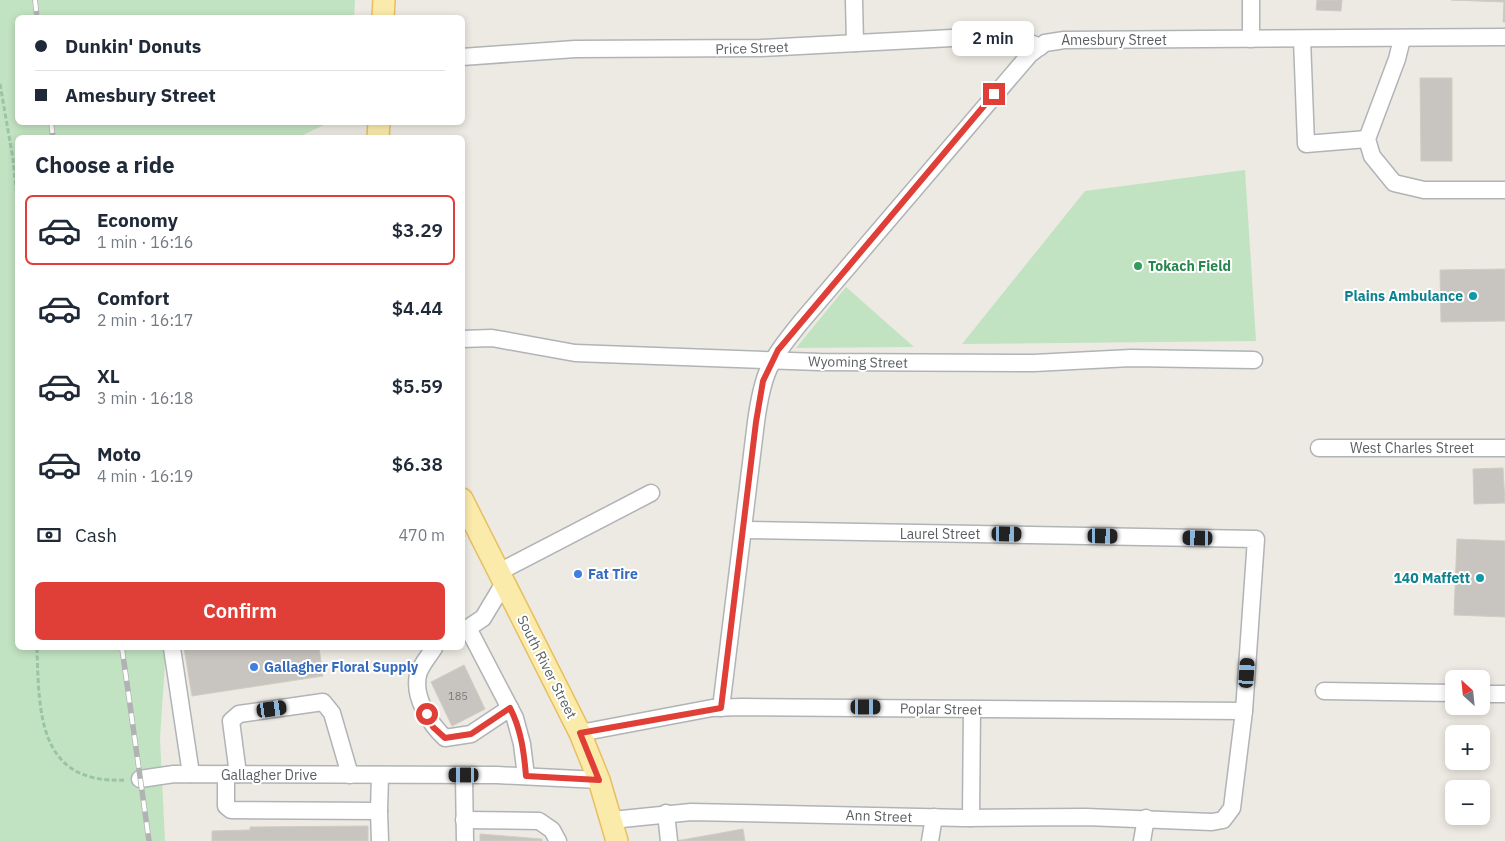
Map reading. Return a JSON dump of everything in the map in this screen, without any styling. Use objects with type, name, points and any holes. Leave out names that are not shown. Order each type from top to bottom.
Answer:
[{"type":"main road","points":[[383,15],[384,0]]},
{"type":"main road","name":"South River Street","points":[[465,505],[580,733],[599,780],[617,841]]},
{"type":"street","points":[[854,0],[855,43]]},
{"type":"street","points":[[1251,0],[1251,39]]},
{"type":"street","name":"Price Street","points":[[465,57],[575,49],[707,49],[990,36],[1018,38],[1040,47]]},
{"type":"street","name":"Amesbury Street","points":[[721,708],[760,393],[772,360],[801,322],[1015,70],[1040,47],[1053,41],[1064,40],[1505,37]]},
{"type":"street","points":[[1302,39],[1306,144],[1367,139]]},
{"type":"street","points":[[1402,39],[1397,59],[1367,139],[1372,156],[1394,183],[1424,190],[1505,190]]},
{"type":"street","name":"Wyoming Street","points":[[465,339],[492,338],[575,353],[819,362],[1024,363],[1130,358],[1254,360]]},
{"type":"street","name":"West Charles Street","points":[[1318,448],[1505,448]]},
{"type":"street","points":[[526,776],[522,744],[515,718],[465,629],[483,618],[502,577],[651,493]]},
{"type":"street","name":"Laurel Street","points":[[744,530],[824,533],[1256,539],[1244,711]]},
{"type":"street","points":[[172,650],[191,774]]},
{"type":"street","points":[[433,650],[418,675],[420,701],[433,727],[445,738],[471,734],[510,708]]},
{"type":"street","points":[[1324,691],[1445,693]]},
{"type":"street","points":[[1490,694],[1505,694]]},
{"type":"street","points":[[350,775],[332,713],[323,702],[239,714],[231,721],[232,774],[226,806],[231,810],[379,811]]},
{"type":"street","name":"Poplar Street","points":[[580,733],[721,708],[1244,711]]},
{"type":"street","points":[[971,818],[972,709]]},
{"type":"street","name":"Ann Street","points":[[612,820],[666,813],[752,812],[971,818],[1146,818],[1212,822],[1228,816],[1232,808],[1239,770],[1244,711]]},
{"type":"street","name":"Gallagher Drive","points":[[140,779],[174,774],[232,774],[526,776],[599,780]]},
{"type":"street","points":[[380,775],[380,841]]},
{"type":"street","points":[[464,775],[465,841]]},
{"type":"street","points":[[666,813],[669,841]]},
{"type":"street","points":[[930,841],[934,817]]},
{"type":"street","points":[[1142,841],[1146,818]]},
{"type":"street","points":[[464,820],[539,821],[552,830],[558,841]]},
{"type":"path","points":[[0,84],[15,179]]},
{"type":"path","points":[[37,650],[40,708],[45,732],[51,748],[73,770],[89,776],[109,780],[140,779]]},
{"type":"green space","points":[[0,0],[355,0],[354,15],[15,15],[15,125],[324,125],[303,135],[15,135],[15,650],[166,650],[160,738],[165,841],[0,841]]},
{"type":"green space","name":"Tokach Field","points":[[1245,170],[1256,341],[962,344],[1085,191]]},
{"type":"green space","points":[[846,287],[914,347],[796,348]]},
{"type":"building","points":[[1317,0],[1342,0],[1341,11],[1316,10]]},
{"type":"building","points":[[1451,0],[1505,0],[1505,22],[1503,22],[1504,2]]},
{"type":"building","points":[[1420,78],[1452,78],[1452,161],[1421,161]]},
{"type":"building","name":"Plains Ambulance","points":[[1505,269],[1505,321],[1441,322],[1440,270]]},
{"type":"building","points":[[1503,468],[1505,503],[1474,504],[1473,469]]},
{"type":"building","name":"140 Maffett","points":[[1457,539],[1505,541],[1505,617],[1454,615]]},
{"type":"building","points":[[184,650],[319,650],[323,676],[192,696]]},
{"type":"building","points":[[464,665],[485,709],[452,726],[431,682]]},
{"type":"building","points":[[368,826],[368,841],[212,841],[212,831],[250,830],[250,827]]},
{"type":"building","points":[[743,829],[745,841],[676,841]]},
{"type":"building","points":[[480,834],[542,839],[542,841],[480,841]]},
{"type":"railway","points":[[35,0],[37,15]]},
{"type":"railway","points":[[51,125],[53,135]]},
{"type":"railway","points":[[122,650],[149,841]]},
{"type":"place","name":"Tokach Field","points":[[1138,266]]},
{"type":"place","name":"Plains Ambulance","points":[[1473,296]]},
{"type":"place","name":"Fat Tire","points":[[578,574]]},
{"type":"place","name":"140 Maffett","points":[[1480,578]]},
{"type":"place","name":"Gallagher Floral Supply","points":[[254,667]]},
{"type":"route","points":[[427,714],[433,727],[445,738],[471,734],[510,708],[515,718],[522,744],[526,776],[599,780],[580,733],[604,727],[721,708],[760,393],[769,365],[778,350],[801,322],[924,180],[994,94]]}]
